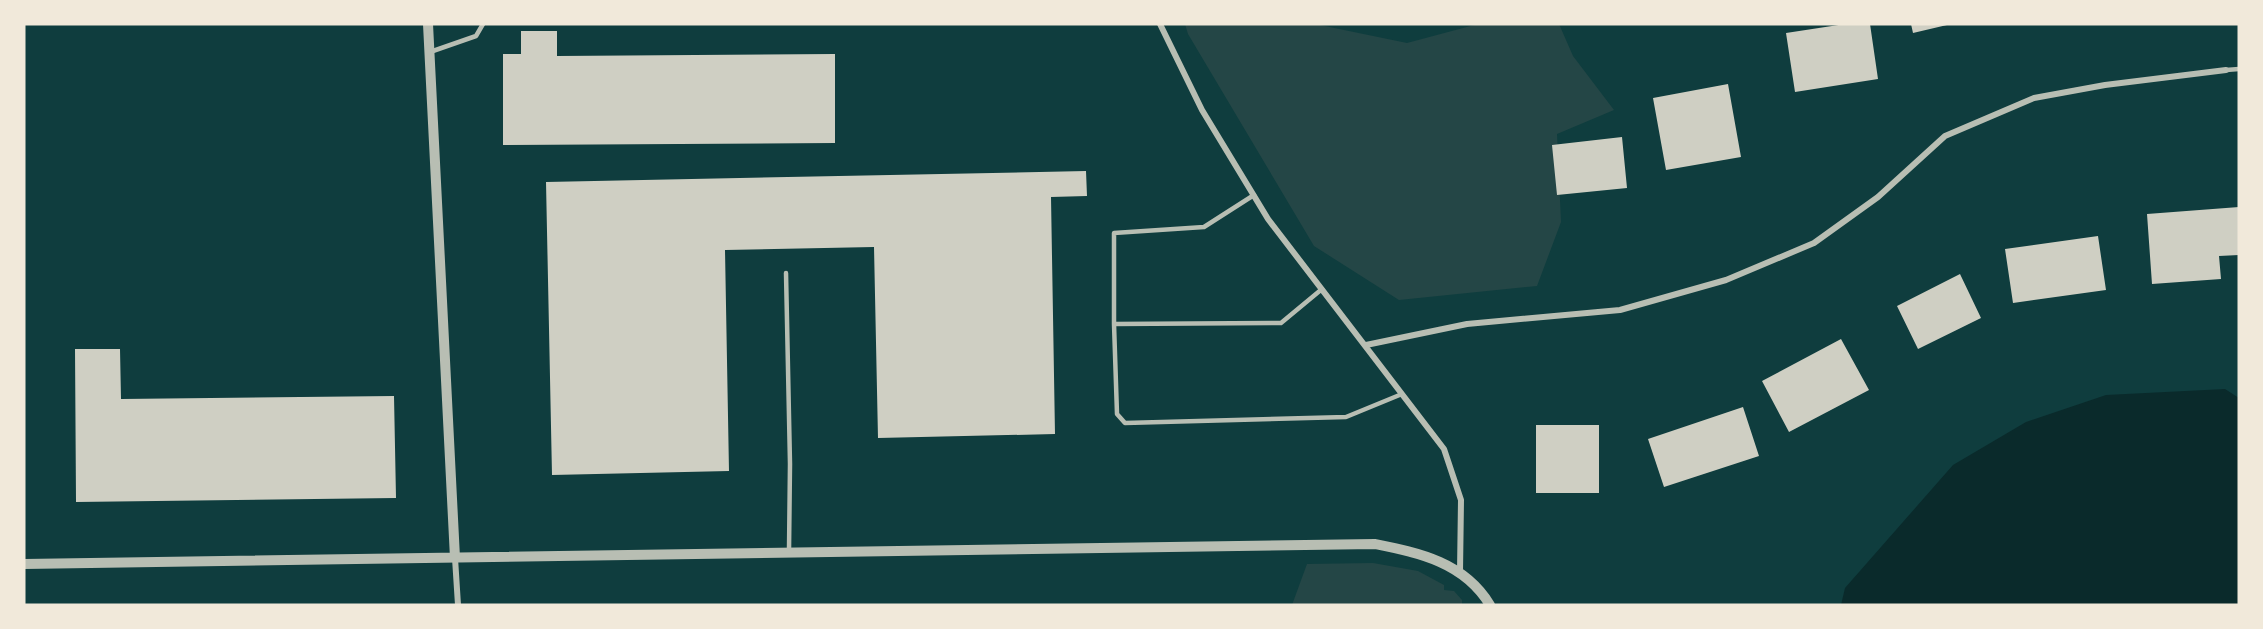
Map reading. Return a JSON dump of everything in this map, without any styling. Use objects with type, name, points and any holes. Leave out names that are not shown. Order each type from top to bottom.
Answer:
[{"type":"street","points":[[428,24],[458,605]]},
{"type":"street","points":[[1160,24],[1202,110],[1268,219],[1444,449],[1461,500],[1460,572]]},
{"type":"street","points":[[1366,345],[1467,324],[1620,310],[1726,280],[1814,243],[1878,197],[1945,136],[2034,98],[2105,85],[2226,70]]},
{"type":"street","points":[[24,564],[1375,544],[1422,554],[1460,572],[1490,605]]},
{"type":"lane","points":[[430,52],[476,36],[483,24]]},
{"type":"lane","points":[[2226,70],[2239,69]]},
{"type":"lane","points":[[1254,195],[1204,227],[1114,233],[1117,414],[1125,423],[1346,417],[1402,393]]},
{"type":"lane","points":[[786,273],[790,464],[789,554]]},
{"type":"lane","points":[[1114,324],[1281,323],[1322,289]]},
{"type":"shaded area","points":[[1185,24],[1315,24],[1407,43],[1478,24],[1559,24],[1573,56],[1614,110],[1557,134],[1561,222],[1537,286],[1399,300],[1314,246],[1188,34]]},
{"type":"shaded area","points":[[2225,389],[2239,398],[2239,605],[1841,605],[1845,588],[1953,465],[2026,422],[2106,395]]},
{"type":"shaded area","points":[[1373,563],[1418,571],[1444,585],[1444,590],[1454,591],[1462,600],[1462,605],[1292,605],[1307,564]]},
{"type":"building","points":[[1845,24],[1870,24],[1878,79],[1795,92],[1786,33]]},
{"type":"building","points":[[1911,24],[1946,24],[1947,25],[1913,33]]},
{"type":"building","points":[[521,31],[557,31],[557,56],[835,54],[835,143],[503,145],[503,54],[521,54]]},
{"type":"building","points":[[1728,84],[1741,157],[1666,170],[1653,98]]},
{"type":"building","points":[[1622,137],[1627,188],[1557,195],[1552,145]]},
{"type":"building","points":[[1086,171],[1087,196],[1051,197],[1055,434],[878,438],[874,247],[725,250],[729,471],[552,475],[546,182]]},
{"type":"building","points":[[2239,207],[2239,255],[2219,256],[2221,279],[2152,284],[2147,214]]},
{"type":"building","points":[[2098,236],[2106,290],[2013,303],[2005,249]]},
{"type":"building","points":[[1960,274],[1981,318],[1918,349],[1897,306]]},
{"type":"building","points":[[1841,339],[1869,390],[1789,432],[1762,381]]},
{"type":"building","points":[[75,349],[120,349],[121,399],[394,396],[396,498],[76,502]]},
{"type":"building","points":[[1743,407],[1759,456],[1664,487],[1648,439]]},
{"type":"building","points":[[1536,425],[1599,425],[1599,493],[1536,493]]}]
